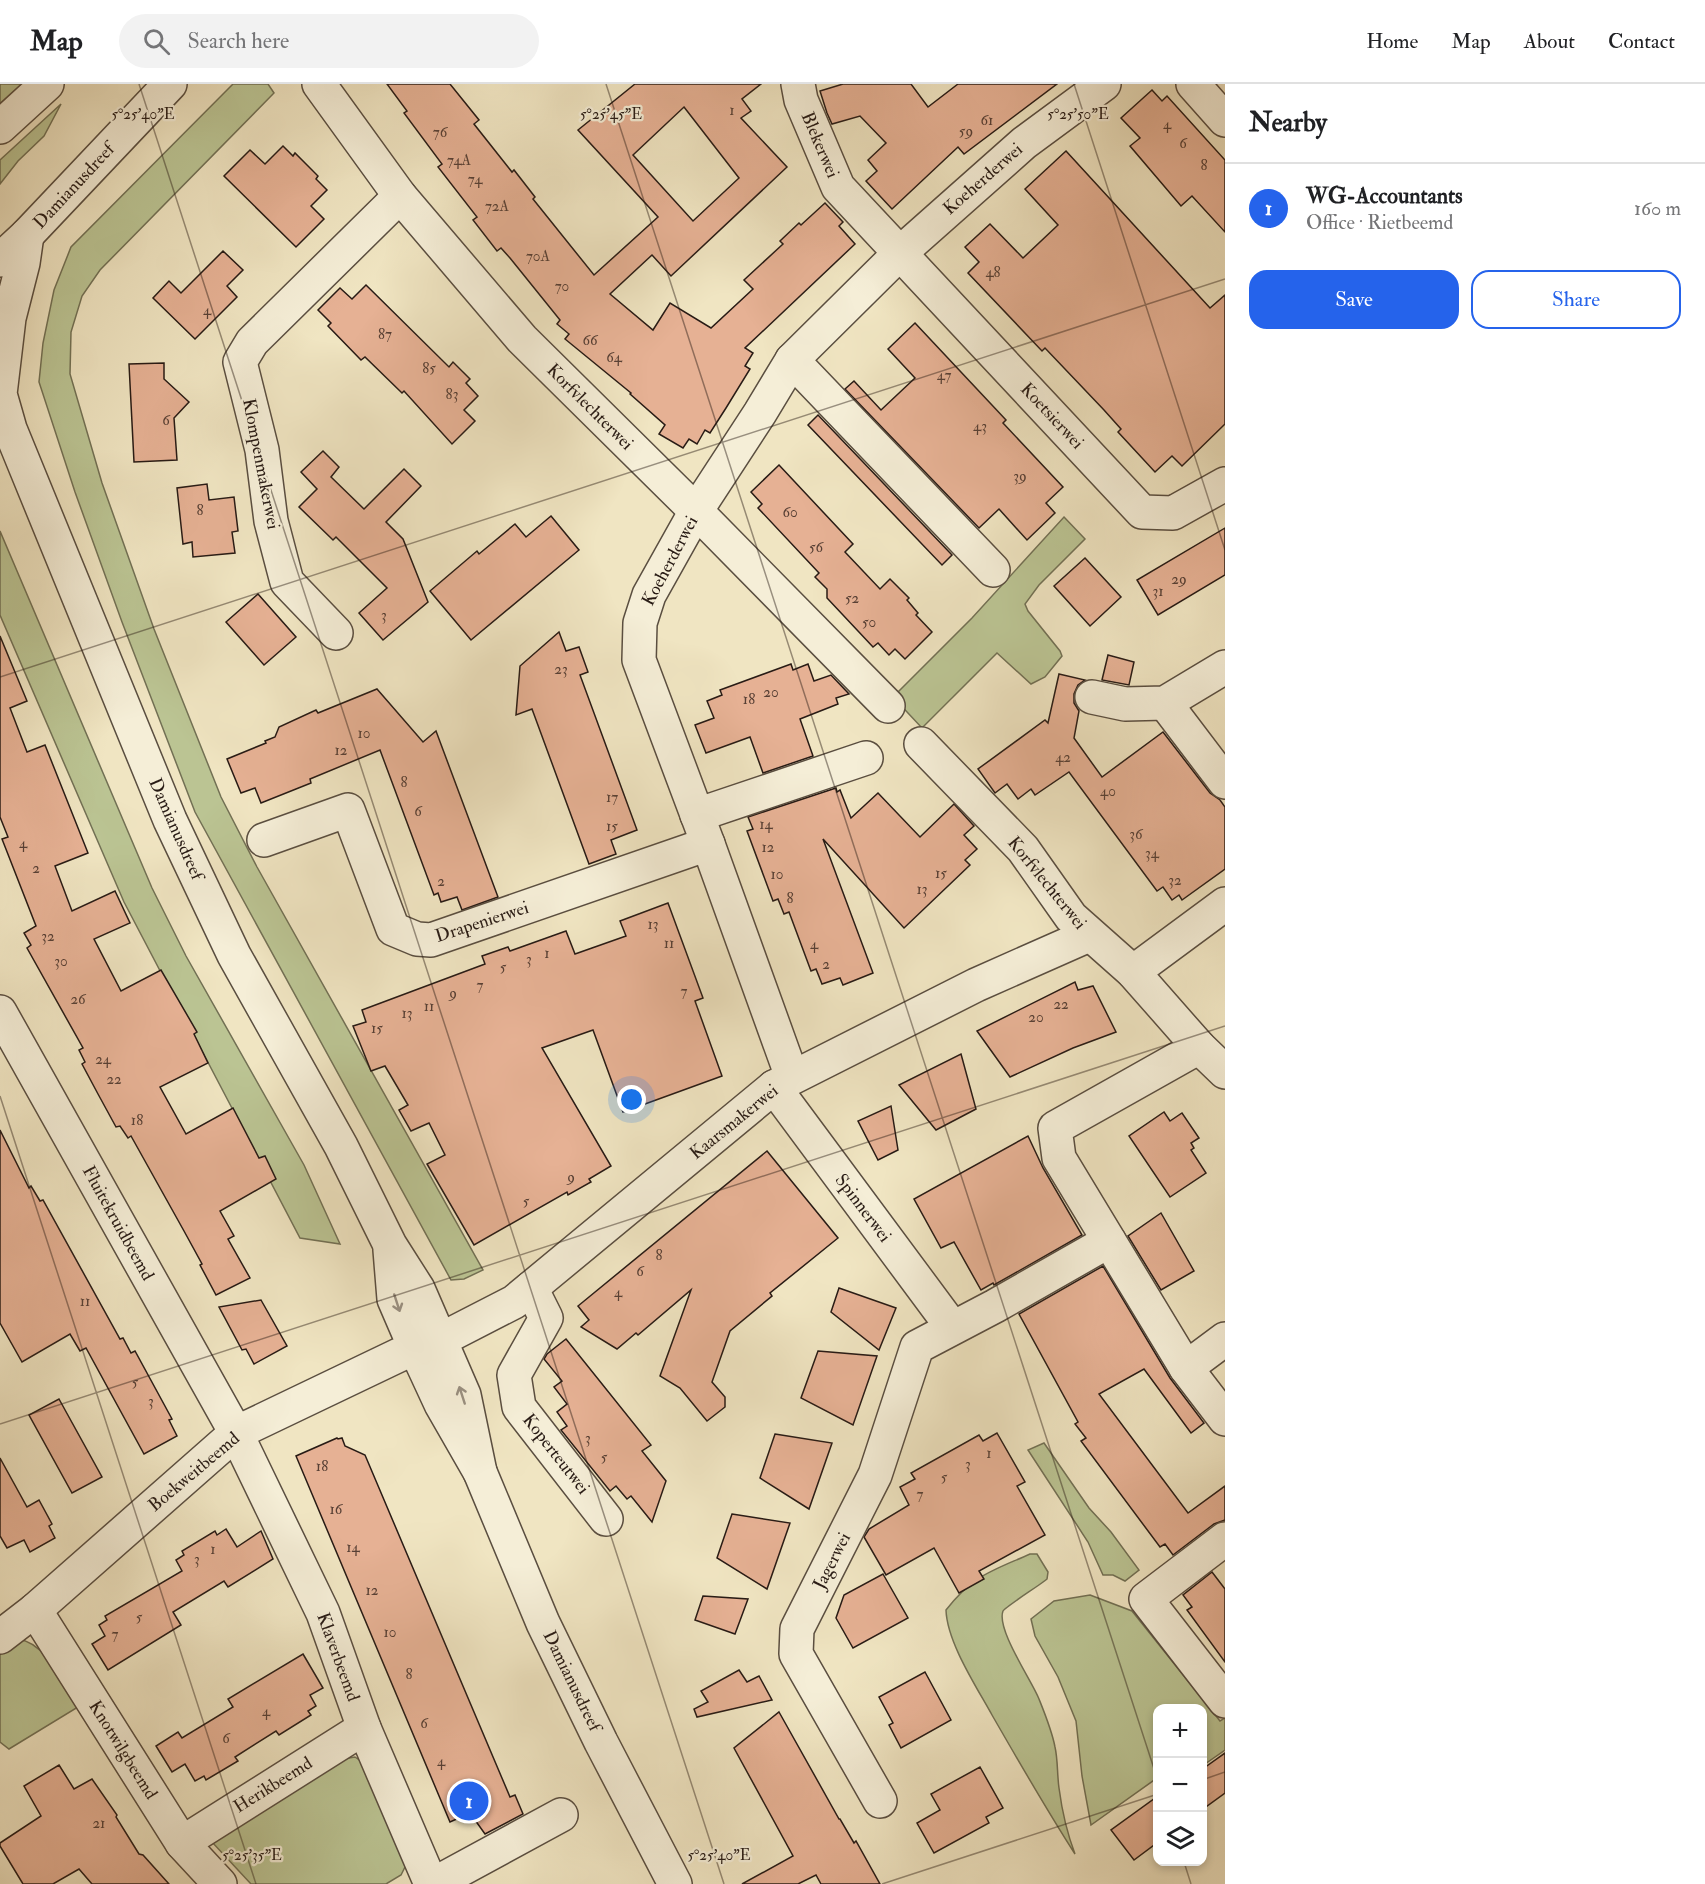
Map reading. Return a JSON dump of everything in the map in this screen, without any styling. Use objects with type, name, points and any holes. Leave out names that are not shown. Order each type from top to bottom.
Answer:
[{"type":"street","points":[[0,127],[47,84]]},
{"type":"street","name":"Damianusdreef","points":[[0,260],[27,235],[170,84]]},
{"type":"street","name":"Korfvlechterwei","points":[[319,84],[400,196],[522,339],[888,706]]},
{"type":"street","name":"Blekerwei","points":[[798,84],[801,100],[838,187],[900,253]]},
{"type":"street","name":"Koeherderwei","points":[[783,1082],[703,830],[639,660],[640,623],[649,595],[696,511],[792,360],[900,253],[1024,143],[1104,84]]},
{"type":"street","points":[[1192,84],[1225,120]]},
{"type":"street","name":"Klompenmakerwei","points":[[336,633],[287,582],[271,521],[262,450],[240,362],[252,342],[400,196]]},
{"type":"street","name":"Damianusdreef","points":[[27,235],[23,263],[9,318],[0,394],[10,429],[170,820],[234,955],[341,1146],[390,1245],[394,1299],[428,1345],[441,1404],[480,1472],[543,1623],[601,1742],[675,1884]]},
{"type":"street","name":"Koetsierwei","points":[[900,253],[1142,512],[1173,513],[1225,484]]},
{"type":"street","points":[[792,360],[993,570]]},
{"type":"street","points":[[1092,696],[1125,704],[1165,703],[1225,667]]},
{"type":"street","points":[[1165,703],[1225,782]]},
{"type":"street","name":"Korfvlechterwei","points":[[921,744],[1023,849],[1071,917],[1133,972],[1199,1047],[1225,1072]]},
{"type":"street","points":[[703,830],[866,758]]},
{"type":"street","name":"Drapenierwei","points":[[264,840],[348,810],[393,929],[417,939],[431,940],[703,830]]},
{"type":"street","points":[[1133,972],[1225,904]]},
{"type":"street","name":"Kaarsmakerwei","points":[[428,1345],[514,1302],[783,1082],[866,1039],[955,998],[975,985],[1089,935]]},
{"type":"street","name":"Fluitekruidbeemd","points":[[3,1025],[236,1433]]},
{"type":"street","points":[[1199,1047],[1055,1128],[1059,1158],[1186,1368],[1225,1419]]},
{"type":"street","name":"Spinnerwei","points":[[783,1082],[952,1327]]},
{"type":"street","name":"Jagerwei","points":[[880,1802],[796,1654],[797,1629],[875,1475],[917,1347],[995,1306],[1109,1241]]},
{"type":"street","name":"Koperteutwei","points":[[531,1288],[546,1318],[514,1375],[519,1407],[606,1519]]},
{"type":"street","points":[[1186,1368],[1225,1339]]},
{"type":"street","name":"Boekweitbeemd","points":[[0,1636],[35,1610],[236,1433],[399,1355],[428,1345]]},
{"type":"street","name":"Klaverbeemd","points":[[236,1433],[323,1612],[364,1728],[433,1884]]},
{"type":"street","points":[[1225,1539],[1146,1599],[1225,1701]]},
{"type":"street","name":"Knotwilgbeemd","points":[[35,1610],[182,1843],[220,1884]]},
{"type":"street","name":"Herikbeemd","points":[[182,1843],[364,1728]]},
{"type":"street","points":[[433,1884],[561,1815]]},
{"type":"green space","points":[[0,84],[29,84],[0,112]]},
{"type":"green space","points":[[233,84],[268,84],[274,93],[100,270],[82,296],[71,332],[70,374],[102,483],[154,629],[221,797],[257,867],[483,1270],[464,1279],[451,1280],[195,812],[122,622],[75,492],[39,382],[43,343],[54,290],[71,247]]},
{"type":"green space","points":[[61,104],[44,136],[18,161],[0,184],[0,160]]},
{"type":"green space","points":[[1064,517],[1085,539],[1039,585],[1025,604],[1062,656],[1045,677],[1031,684],[997,653],[922,728],[893,697],[972,618]]},
{"type":"green space","points":[[0,531],[152,888],[186,956],[304,1165],[340,1244],[300,1238],[124,902],[0,615]]},
{"type":"green space","points":[[1044,1443],[1089,1508],[1111,1532],[1139,1570],[1125,1581],[1113,1575],[1103,1575],[1088,1542],[1028,1450]]},
{"type":"green space","points":[[1030,1554],[1037,1554],[1048,1572],[1047,1579],[1005,1609],[1002,1619],[1009,1642],[1035,1691],[1054,1741],[1063,1813],[1075,1854],[971,1677],[951,1636],[946,1610],[974,1581]]},
{"type":"green space","points":[[1090,1595],[1132,1611],[1206,1704],[1153,1704],[1153,1781],[1091,1825],[1082,1776],[1076,1721],[1058,1677],[1035,1636],[1031,1619],[1054,1601]]},
{"type":"green space","points":[[18,1639],[38,1648],[46,1656],[78,1707],[9,1749],[0,1742],[0,1652]]},
{"type":"green space","points":[[1207,1705],[1220,1721],[1225,1718],[1225,1750],[1207,1763]]},
{"type":"green space","points":[[355,1757],[365,1764],[406,1865],[401,1875],[386,1884],[251,1884],[211,1841],[337,1760]]},
{"type":"building","points":[[387,84],[450,84],[479,120],[474,124],[512,172],[514,170],[535,197],[533,199],[594,275],[658,217],[578,130],[635,84],[761,84],[742,99],[751,111],[741,118],[787,167],[671,276],[652,255],[610,294],[653,330],[670,303],[711,328],[753,289],[744,280],[783,244],[780,241],[825,203],[843,222],[839,226],[855,244],[745,348],[753,353],[745,366],[750,369],[726,408],[710,433],[705,430],[697,444],[689,439],[683,448],[659,434],[665,425],[631,393],[565,339],[569,334],[557,324],[560,320],[510,258],[501,248],[497,251],[473,220],[477,217],[438,167],[442,164],[404,113],[407,111]],"holes":[[[684,107],[739,178],[693,221],[633,155]]]},
{"type":"building","points":[[843,84],[911,84],[928,107],[958,84],[1057,84],[964,154],[958,147],[892,209],[866,181],[877,171],[868,160],[886,143],[860,116],[832,124],[827,113],[820,91]]},
{"type":"building","points":[[1152,90],[1162,101],[1167,96],[1225,160],[1225,232],[1192,196],[1181,206],[1130,146],[1140,138],[1121,118]]},
{"type":"building","points":[[283,146],[293,156],[295,153],[318,176],[316,179],[327,190],[311,206],[324,219],[296,247],[224,176],[250,150],[265,164]]},
{"type":"building","points":[[1066,151],[1210,308],[1225,295],[1225,424],[1182,466],[1172,456],[1155,472],[1118,432],[1121,429],[1104,410],[1045,348],[1042,351],[968,273],[979,262],[965,247],[990,224],[1023,258],[1058,225],[1025,189]]},
{"type":"building","points":[[223,251],[243,270],[227,286],[237,297],[195,339],[153,298],[169,281],[181,293]]},
{"type":"building","points":[[366,285],[449,367],[453,362],[470,379],[466,383],[478,396],[464,410],[475,421],[452,444],[404,391],[402,393],[365,357],[361,360],[328,326],[331,323],[318,310],[340,288],[352,299]]},
{"type":"building","points":[[915,323],[1006,420],[1003,423],[1063,487],[1046,503],[1055,513],[1027,540],[999,509],[979,528],[845,389],[854,381],[881,410],[915,378],[888,349]]},
{"type":"building","points":[[164,363],[164,379],[189,402],[174,418],[177,460],[134,462],[129,364]]},
{"type":"building","points":[[818,415],[952,555],[942,565],[808,425]]},
{"type":"building","points":[[323,451],[339,467],[331,477],[364,509],[404,469],[421,486],[386,522],[403,539],[428,602],[383,640],[359,613],[387,588],[336,537],[333,540],[299,507],[317,489],[301,472]]},
{"type":"building","points":[[779,465],[853,544],[845,552],[880,589],[890,579],[909,598],[907,600],[918,613],[916,615],[932,632],[905,659],[895,649],[889,655],[878,643],[873,647],[827,598],[827,589],[815,577],[819,573],[758,508],[762,504],[751,492]]},
{"type":"building","points":[[207,484],[209,500],[234,497],[238,531],[232,532],[235,553],[193,557],[192,542],[183,544],[177,488]]},
{"type":"building","points":[[551,516],[579,550],[471,640],[430,591],[477,551],[479,554],[515,524],[526,537]]},
{"type":"building","points":[[1225,528],[1225,575],[1158,615],[1137,580]]},
{"type":"building","points":[[1085,558],[1121,597],[1090,626],[1054,586]]},
{"type":"building","points":[[258,594],[296,637],[264,665],[226,622]]},
{"type":"building","points":[[559,632],[566,651],[579,647],[588,672],[580,675],[637,830],[611,840],[616,854],[589,864],[532,709],[516,715],[520,666]]},
{"type":"building","points":[[0,636],[27,701],[10,708],[27,752],[45,745],[88,853],[55,866],[72,911],[115,891],[130,923],[94,939],[121,991],[161,970],[197,1032],[194,1034],[208,1063],[160,1087],[186,1134],[233,1108],[259,1158],[265,1156],[276,1179],[220,1211],[234,1236],[228,1239],[250,1278],[216,1295],[200,1265],[202,1264],[131,1136],[128,1138],[120,1126],[116,1127],[98,1094],[82,1064],[85,1062],[79,1050],[83,1048],[27,948],[31,945],[24,933],[36,926],[2,839],[8,837],[0,817]]},
{"type":"building","points":[[1108,655],[1134,662],[1129,685],[1102,680]]},
{"type":"building","points":[[791,664],[793,670],[808,664],[814,681],[831,675],[849,694],[836,698],[838,704],[800,719],[813,756],[763,773],[750,737],[706,753],[695,725],[714,718],[707,701],[722,695],[720,690]]},
{"type":"building","points":[[1059,674],[1085,680],[1078,685],[1074,694],[1074,703],[1079,711],[1074,738],[1102,777],[1163,732],[1210,793],[1225,807],[1225,869],[1182,900],[1179,895],[1172,900],[1163,887],[1157,891],[1069,772],[1035,795],[1031,789],[1018,799],[1007,784],[995,793],[978,769],[1045,720],[1048,723]]},
{"type":"building","points":[[377,689],[423,742],[436,731],[498,897],[462,910],[457,897],[441,902],[438,893],[434,895],[380,750],[310,779],[311,783],[261,803],[255,788],[241,793],[227,759],[266,743],[265,741],[275,737],[279,727],[316,710],[318,713]]},
{"type":"building","points":[[836,788],[837,792],[840,790],[851,818],[878,793],[920,837],[954,804],[974,826],[964,835],[977,849],[965,860],[970,865],[904,928],[823,839],[873,973],[843,985],[840,978],[822,984],[816,969],[811,971],[789,912],[784,914],[778,899],[773,901],[747,831],[753,829],[748,817]]},
{"type":"building","points":[[668,903],[703,998],[695,1001],[722,1076],[623,1112],[593,1030],[542,1048],[611,1166],[589,1179],[591,1182],[568,1195],[567,1192],[474,1245],[427,1164],[445,1155],[429,1123],[411,1131],[399,1110],[408,1105],[385,1066],[371,1071],[353,1026],[366,1022],[362,1010],[485,964],[482,956],[508,947],[510,951],[566,931],[575,954],[626,936],[620,921]]},
{"type":"building","points":[[1075,982],[1078,990],[1093,986],[1116,1032],[1073,1048],[1010,1077],[977,1031]]},
{"type":"building","points":[[961,1054],[976,1109],[936,1130],[899,1085]]},
{"type":"building","points":[[891,1106],[898,1150],[878,1160],[858,1121]]},
{"type":"building","points":[[1164,1112],[1170,1121],[1182,1113],[1199,1138],[1191,1143],[1194,1148],[1191,1150],[1206,1173],[1170,1197],[1129,1136]]},
{"type":"building","points":[[0,1130],[29,1188],[31,1186],[40,1201],[43,1200],[120,1339],[123,1338],[131,1353],[135,1351],[172,1419],[169,1420],[177,1436],[144,1454],[86,1348],[80,1351],[70,1334],[22,1362],[0,1323]]},
{"type":"building","points":[[1028,1136],[1043,1168],[1082,1235],[994,1285],[993,1283],[981,1290],[954,1242],[941,1248],[914,1199]]},
{"type":"building","points":[[767,1151],[838,1238],[770,1293],[772,1296],[730,1331],[712,1382],[725,1397],[725,1407],[707,1421],[680,1388],[660,1376],[691,1290],[638,1335],[636,1333],[617,1349],[581,1327],[589,1320],[578,1306]]},
{"type":"building","points":[[1161,1213],[1194,1271],[1161,1290],[1128,1236]]},
{"type":"building","points":[[1103,1266],[1170,1378],[1204,1423],[1191,1433],[1144,1369],[1099,1394],[1188,1513],[1225,1486],[1225,1520],[1214,1524],[1173,1555],[1165,1544],[1160,1547],[1081,1441],[1086,1438],[1075,1424],[1078,1422],[1019,1314]]},
{"type":"building","points":[[839,1288],[896,1308],[879,1350],[831,1312]]},
{"type":"building","points":[[261,1300],[287,1346],[254,1364],[246,1349],[242,1350],[219,1307]]},
{"type":"building","points":[[566,1339],[651,1445],[642,1451],[666,1481],[652,1522],[631,1496],[627,1499],[616,1486],[610,1491],[561,1430],[567,1426],[557,1412],[567,1404],[554,1387],[562,1381],[544,1359]]},
{"type":"building","points":[[818,1351],[877,1356],[853,1425],[801,1398]]},
{"type":"building","points":[[59,1399],[102,1477],[72,1493],[29,1415]]},
{"type":"building","points":[[997,1433],[1025,1482],[1017,1486],[1045,1535],[979,1571],[984,1579],[959,1593],[934,1548],[886,1575],[864,1537],[869,1529],[909,1505],[900,1487],[915,1479],[911,1473],[979,1435],[983,1441]]},
{"type":"building","points":[[775,1434],[832,1443],[809,1509],[760,1478]]},
{"type":"building","points":[[337,1438],[342,1438],[345,1446],[365,1455],[510,1797],[515,1795],[523,1814],[485,1834],[470,1813],[450,1822],[296,1456]]},
{"type":"building","points":[[0,1458],[27,1507],[39,1500],[52,1524],[49,1526],[55,1538],[30,1552],[24,1540],[7,1548],[0,1536]]},
{"type":"building","points":[[732,1514],[790,1523],[767,1589],[717,1558]]},
{"type":"building","points":[[226,1529],[237,1547],[261,1531],[273,1559],[228,1587],[224,1581],[173,1612],[181,1625],[108,1670],[92,1644],[105,1636],[99,1625],[107,1620],[105,1616],[182,1571],[176,1560],[184,1555],[182,1551],[215,1531],[217,1535]]},
{"type":"building","points":[[1212,1572],[1225,1589],[1225,1662],[1187,1610],[1192,1607],[1183,1595]]},
{"type":"building","points":[[883,1574],[908,1618],[853,1648],[836,1618],[844,1595]]},
{"type":"building","points":[[703,1596],[748,1599],[735,1634],[695,1620]]},
{"type":"building","points":[[303,1654],[323,1688],[310,1695],[316,1706],[308,1711],[311,1715],[279,1735],[276,1731],[235,1757],[238,1761],[206,1780],[204,1776],[195,1781],[185,1764],[172,1772],[156,1746],[178,1732],[182,1738],[233,1707],[228,1699]]},
{"type":"building","points":[[739,1670],[747,1682],[759,1676],[772,1700],[697,1717],[694,1709],[708,1702],[701,1691]]},
{"type":"building","points":[[925,1672],[951,1720],[901,1748],[889,1725],[893,1723],[879,1697]]},
{"type":"building","points":[[779,1712],[839,1819],[854,1843],[856,1841],[880,1884],[821,1884],[816,1875],[798,1884],[742,1884],[793,1856],[734,1748]]},
{"type":"building","points":[[1225,1753],[1225,1793],[1207,1806],[1207,1766]]},
{"type":"building","points":[[59,1765],[74,1789],[92,1779],[117,1815],[116,1817],[139,1854],[143,1855],[169,1884],[92,1884],[79,1869],[53,1884],[23,1884],[0,1843],[41,1816],[24,1786]]},
{"type":"building","points":[[980,1767],[1003,1808],[986,1817],[989,1823],[934,1853],[917,1823],[940,1810],[931,1794]]},
{"type":"building","points":[[1153,1800],[1153,1846],[1134,1860],[1111,1830]]},
{"type":"place","name":"WG-Accountants","points":[[469,1801]]}]
